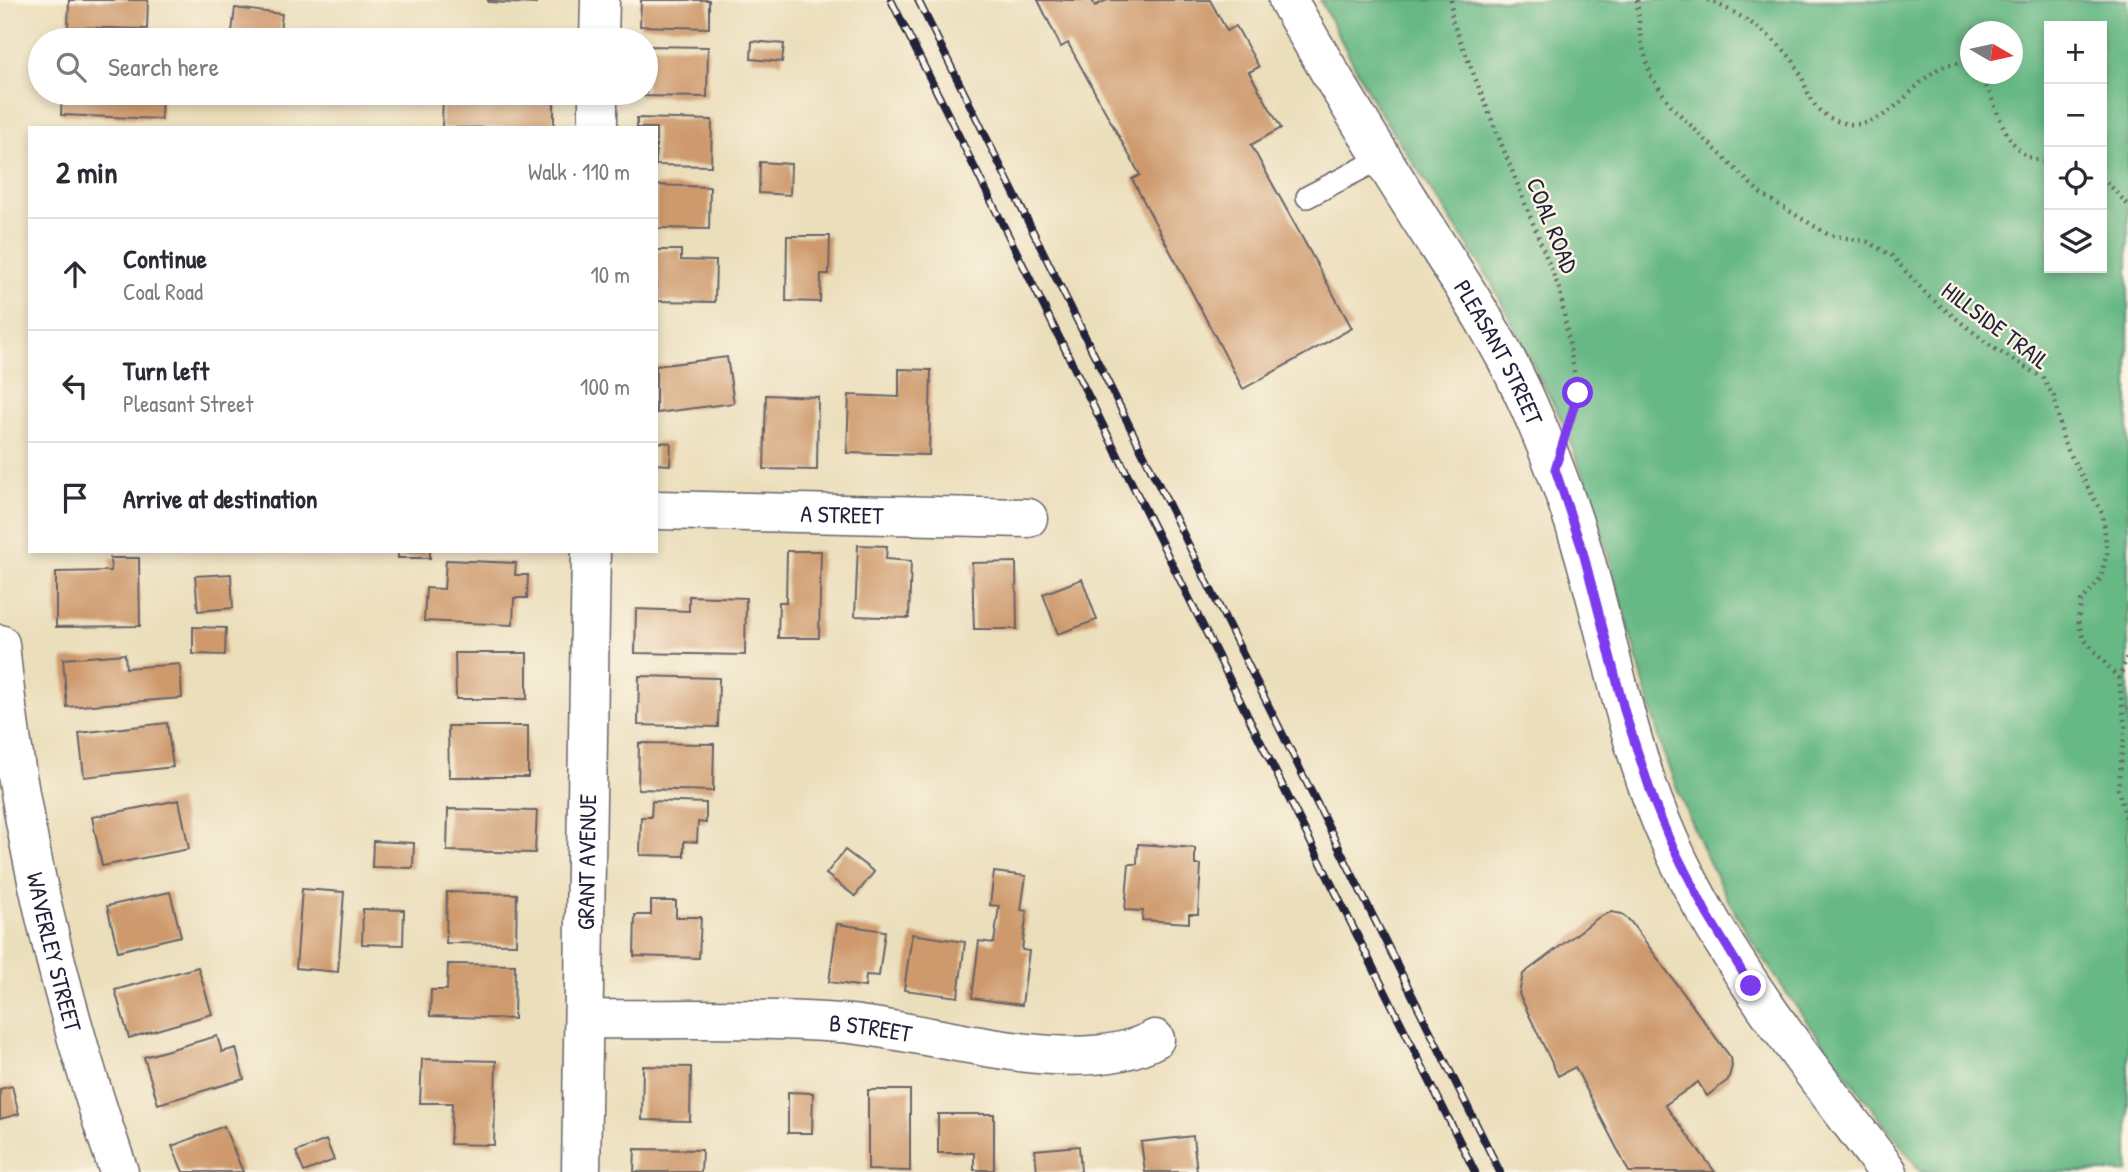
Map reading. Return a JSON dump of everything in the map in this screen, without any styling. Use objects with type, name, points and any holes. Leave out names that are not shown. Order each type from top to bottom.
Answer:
[{"type":"street","points":[[599,28],[600,0]]},
{"type":"street","name":"PLEASANT STREET","points":[[1288,0],[1382,158],[1488,326],[1523,393],[1555,469],[1583,552],[1632,736],[1654,802],[1676,853],[1714,926],[1751,986],[1888,1172]]},
{"type":"street","points":[[598,105],[598,126]]},
{"type":"street","name":"A STREET","points":[[658,510],[1028,518]]},
{"type":"street","name":"GRANT AVENUE","points":[[581,1172],[591,553]]},
{"type":"street","name":"WAVERLEY STREET","points":[[0,644],[17,790],[41,902],[103,1127],[119,1172]]},
{"type":"street","name":"B STREET","points":[[584,1020],[844,1023],[981,1045],[1060,1054],[1120,1053],[1137,1049],[1155,1040]]},
{"type":"lane","points":[[1307,197],[1382,158]]},
{"type":"path","name":"COAL ROAD","points":[[1451,0],[1452,20],[1560,291],[1578,393],[1555,469]]},
{"type":"path","name":"HILLSIDE TRAIL","points":[[1637,0],[1641,41],[1651,76],[1672,107],[1760,194],[1829,235],[1868,242],[1892,256],[1928,296],[1992,347],[2043,378],[2054,397],[2064,443],[2103,515],[2107,553],[2100,579],[2081,602],[2078,620],[2083,638],[2119,679]]},
{"type":"path","points":[[1709,0],[1741,13],[1792,59],[1806,94],[1821,112],[1838,121],[1863,124],[1889,113],[1936,69],[1952,63],[1960,64]]},
{"type":"path","points":[[1983,84],[1999,121],[2018,149],[2038,162],[2044,163]]},
{"type":"path","points":[[2107,182],[2128,205]]},
{"type":"path","points":[[2128,654],[2119,679],[2125,727],[2118,789],[2128,825]]},
{"type":"green space","points":[[1320,0],[2128,0],[2128,1172],[1921,1172],[1796,1007],[1730,903],[1702,847],[1663,752],[1593,501],[1562,421],[1489,278],[1374,103]]},
{"type":"building","points":[[69,0],[148,0],[147,28],[68,27]]},
{"type":"building","points":[[536,0],[536,4],[488,2]]},
{"type":"building","points":[[641,0],[709,0],[709,28],[640,26]]},
{"type":"building","points":[[1038,0],[1092,0],[1095,6],[1107,0],[1210,0],[1227,31],[1236,26],[1259,67],[1249,72],[1281,128],[1251,145],[1352,328],[1243,389],[1132,179],[1140,175],[1068,43],[1061,47]]},
{"type":"building","points":[[235,8],[282,14],[280,28],[232,28]]},
{"type":"building","points":[[752,41],[784,44],[782,62],[751,59]]},
{"type":"building","points":[[658,46],[708,47],[707,97],[658,96]]},
{"type":"building","points":[[61,105],[162,105],[161,119],[61,115]]},
{"type":"building","points":[[443,105],[554,105],[554,126],[442,126]]},
{"type":"building","points":[[637,118],[712,120],[711,166],[658,165],[658,126],[637,126]]},
{"type":"building","points":[[760,162],[791,164],[790,195],[759,193]]},
{"type":"building","points":[[658,185],[710,187],[709,229],[658,228]]},
{"type":"building","points":[[787,236],[830,236],[829,274],[821,274],[820,302],[786,301]]},
{"type":"building","points":[[658,250],[681,250],[681,260],[716,261],[715,302],[658,301]]},
{"type":"building","points":[[727,357],[734,403],[658,413],[658,366]]},
{"type":"building","points":[[899,369],[931,370],[929,455],[847,453],[849,395],[899,397]]},
{"type":"building","points":[[766,395],[818,397],[817,470],[764,469]]},
{"type":"building","points":[[658,442],[671,443],[670,465],[658,464]]},
{"type":"building","points":[[858,545],[887,546],[886,559],[911,561],[909,618],[855,616]]},
{"type":"building","points":[[787,551],[821,551],[819,638],[778,638],[779,602],[786,602]]},
{"type":"building","points":[[398,553],[430,553],[430,558],[398,558]]},
{"type":"building","points":[[110,558],[139,558],[140,626],[56,627],[56,572],[111,571]]},
{"type":"building","points":[[446,560],[516,563],[515,575],[528,575],[527,598],[514,598],[513,625],[424,621],[426,588],[444,589]]},
{"type":"building","points":[[1016,562],[1017,629],[974,629],[972,563]]},
{"type":"building","points":[[231,574],[233,608],[198,611],[195,576]]},
{"type":"building","points":[[1082,579],[1097,620],[1058,634],[1043,594]]},
{"type":"building","points":[[689,596],[746,598],[745,655],[635,653],[636,609],[689,611]]},
{"type":"building","points":[[193,627],[226,628],[225,655],[193,654]]},
{"type":"building","points":[[455,653],[527,653],[527,699],[456,699]]},
{"type":"building","points":[[125,654],[126,668],[180,664],[182,698],[67,707],[63,659]]},
{"type":"building","points":[[639,676],[719,678],[718,727],[638,725]]},
{"type":"building","points":[[167,723],[173,767],[84,777],[79,733]]},
{"type":"building","points":[[448,726],[528,726],[528,777],[449,777]]},
{"type":"building","points":[[639,743],[714,744],[713,791],[638,789]]},
{"type":"building","points":[[179,800],[189,849],[102,866],[92,817]]},
{"type":"building","points":[[652,801],[706,803],[706,823],[698,822],[697,842],[684,841],[684,856],[640,855],[641,817],[651,817]]},
{"type":"building","points":[[448,809],[537,811],[535,853],[447,851]]},
{"type":"building","points":[[373,841],[414,843],[413,868],[372,867]]},
{"type":"building","points":[[1138,844],[1195,848],[1195,865],[1201,865],[1198,914],[1189,914],[1189,923],[1142,920],[1143,911],[1125,910],[1129,864],[1137,864]]},
{"type":"building","points":[[845,850],[874,872],[855,896],[826,874]]},
{"type":"building","points":[[994,872],[1026,876],[1021,910],[1027,911],[1022,950],[1029,951],[1022,1005],[972,998],[979,941],[994,943],[999,906],[990,905]]},
{"type":"building","points":[[302,889],[344,892],[338,972],[296,968]]},
{"type":"building","points":[[170,892],[181,936],[118,951],[107,906]]},
{"type":"building","points":[[447,892],[517,894],[516,944],[446,943]]},
{"type":"building","points":[[651,901],[676,901],[676,917],[701,917],[699,958],[634,956],[635,915],[651,915]]},
{"type":"building","points":[[363,909],[404,910],[403,945],[362,944]]},
{"type":"building","points":[[1611,912],[1622,914],[1630,921],[1731,1058],[1728,1080],[1707,1096],[1698,1082],[1665,1105],[1715,1172],[1629,1172],[1575,1067],[1558,1076],[1519,994],[1523,974],[1599,917]]},
{"type":"building","points":[[837,924],[885,931],[879,976],[866,975],[865,987],[829,982]]},
{"type":"building","points":[[912,934],[965,942],[958,997],[904,990]]},
{"type":"building","points":[[448,964],[515,965],[514,1019],[430,1016],[431,990],[447,990]]},
{"type":"building","points":[[198,967],[212,1014],[129,1038],[115,990]]},
{"type":"building","points":[[217,1036],[222,1052],[236,1048],[244,1079],[158,1104],[144,1057]]},
{"type":"building","points":[[422,1059],[496,1061],[494,1145],[450,1144],[452,1103],[420,1103]]},
{"type":"building","points":[[643,1066],[691,1067],[690,1121],[642,1120]]},
{"type":"building","points":[[12,1086],[19,1114],[0,1119],[0,1089]]},
{"type":"building","points":[[868,1090],[910,1090],[910,1171],[868,1170]]},
{"type":"building","points":[[788,1092],[813,1093],[812,1133],[788,1133]]},
{"type":"building","points":[[938,1114],[994,1114],[994,1170],[974,1170],[974,1153],[938,1153]]},
{"type":"building","points":[[224,1126],[243,1172],[183,1172],[172,1146]]},
{"type":"building","points":[[1193,1136],[1197,1172],[1145,1172],[1141,1142]]},
{"type":"building","points":[[326,1140],[334,1160],[304,1172],[296,1152]]},
{"type":"building","points":[[1079,1146],[1081,1172],[1037,1172],[1035,1150]]},
{"type":"building","points":[[635,1149],[702,1150],[701,1172],[634,1172]]},
{"type":"railway","points":[[891,0],[1475,1172]]},
{"type":"railway","points":[[918,0],[1500,1172]]},
{"type":"route","points":[[1578,393],[1555,469],[1583,552],[1625,713],[1654,802],[1670,841],[1707,914],[1751,986]]}]
